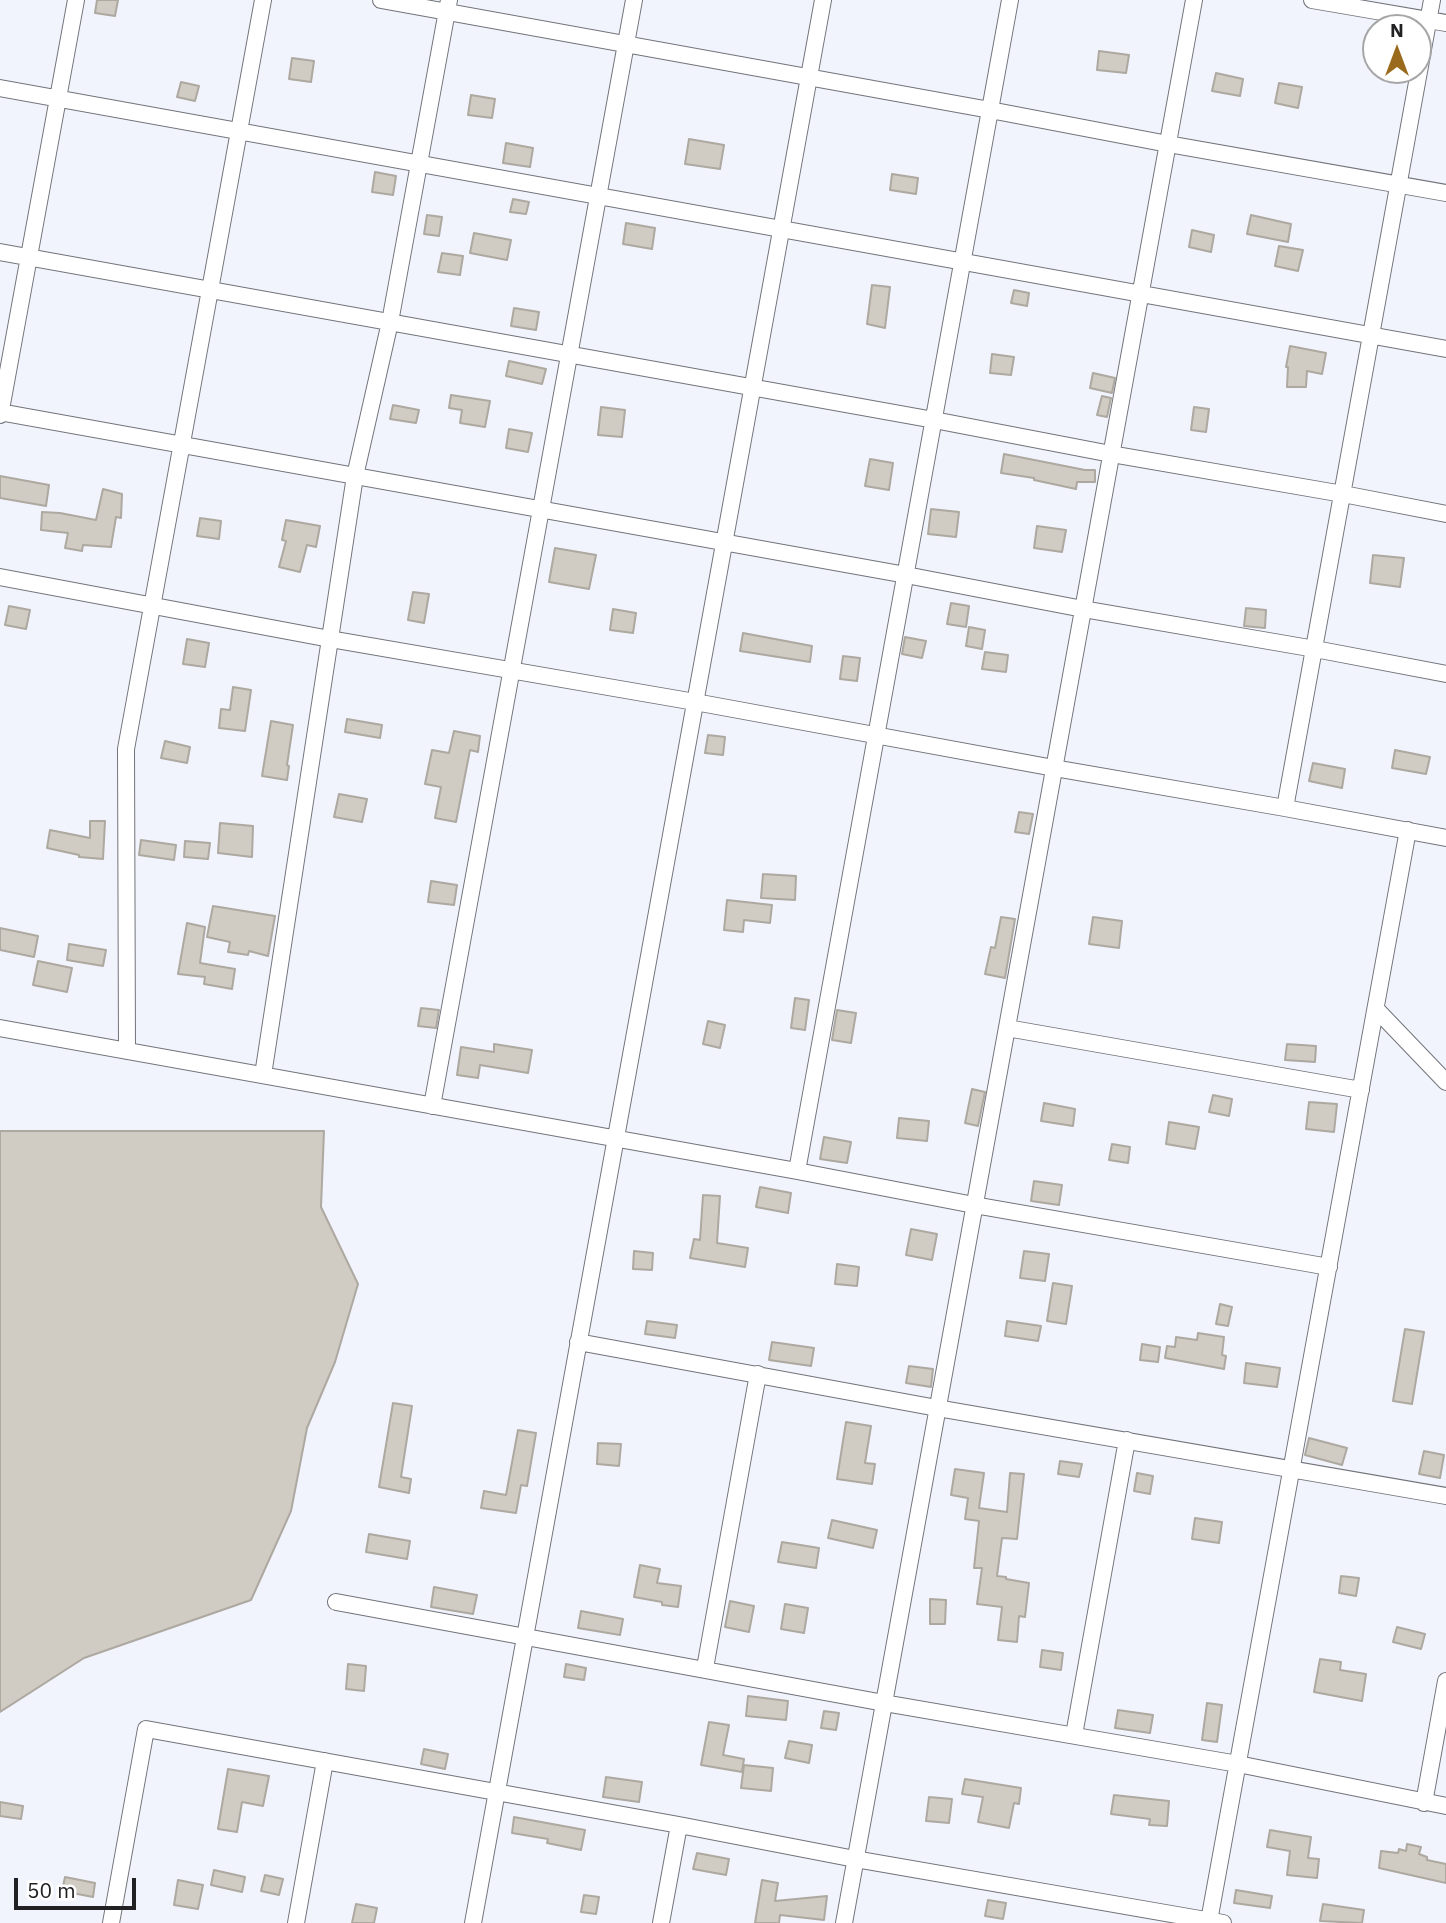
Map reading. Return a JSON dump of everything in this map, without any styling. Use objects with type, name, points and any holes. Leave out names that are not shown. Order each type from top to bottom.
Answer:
[{"type":"street","points":[[76,0],[0,413],[1446,674]]},
{"type":"street","points":[[127,1051],[126,749],[263,0]]},
{"type":"street","points":[[381,0],[448,6],[626,44],[1168,144],[1446,192]]},
{"type":"street","points":[[432,1106],[634,0]]},
{"type":"street","points":[[473,1923],[823,0]]},
{"type":"street","points":[[797,1171],[1010,0]]},
{"type":"street","points":[[844,1923],[1194,0]]},
{"type":"street","points":[[1312,0],[1394,14]]},
{"type":"street","points":[[263,1075],[355,476],[390,322],[448,6]]},
{"type":"street","points":[[1286,808],[1417,84]]},
{"type":"street","points":[[0,88],[1446,349]]},
{"type":"street","points":[[0,252],[1446,514]]},
{"type":"street","points":[[0,577],[330,639],[876,734],[1446,838]]},
{"type":"street","points":[[111,1923],[146,1729],[1216,1922],[1238,1764],[1408,830]]},
{"type":"street","points":[[1376,1009],[1446,1082]]},
{"type":"street","points":[[0,1028],[1329,1267]]},
{"type":"street","points":[[1007,1028],[1361,1090]]},
{"type":"street","points":[[579,1342],[937,1408],[1446,1496]]},
{"type":"street","points":[[705,1668],[758,1374]]},
{"type":"street","points":[[1074,1735],[1127,1440]]},
{"type":"street","points":[[336,1602],[884,1703],[1238,1764],[1446,1806]]},
{"type":"street","points":[[1424,1803],[1446,1681]]},
{"type":"street","points":[[296,1923],[325,1762]]},
{"type":"street","points":[[661,1923],[679,1825]]},
{"type":"building","points":[[97,0],[118,0],[115,16],[95,13]]},
{"type":"building","points":[[1099,51],[1129,55],[1126,73],[1097,70]]},
{"type":"building","points":[[292,58],[314,61],[311,82],[289,79]]},
{"type":"building","points":[[1216,73],[1243,79],[1240,96],[1212,91]]},
{"type":"building","points":[[181,82],[199,86],[195,101],[177,97]]},
{"type":"building","points":[[1279,83],[1302,87],[1298,108],[1275,103]]},
{"type":"building","points":[[471,95],[495,99],[492,118],[468,115]]},
{"type":"building","points":[[689,139],[724,145],[720,169],[685,164]]},
{"type":"building","points":[[506,143],[533,148],[530,167],[503,163]]},
{"type":"building","points":[[375,172],[396,176],[393,195],[372,192]]},
{"type":"building","points":[[892,174],[918,178],[916,194],[890,190]]},
{"type":"building","points":[[513,199],[529,202],[526,214],[510,212]]},
{"type":"building","points":[[427,215],[442,217],[439,236],[424,234]]},
{"type":"building","points":[[1251,215],[1291,224],[1288,242],[1247,234]]},
{"type":"building","points":[[626,223],[655,228],[652,249],[623,244]]},
{"type":"building","points":[[1192,230],[1214,235],[1211,252],[1189,247]]},
{"type":"building","points":[[474,233],[511,240],[507,260],[470,253]]},
{"type":"building","points":[[1279,246],[1303,250],[1298,271],[1275,266]]},
{"type":"building","points":[[442,253],[463,256],[460,275],[438,272]]},
{"type":"building","points":[[872,285],[890,287],[885,328],[867,324]]},
{"type":"building","points":[[1014,290],[1029,293],[1027,306],[1011,303]]},
{"type":"building","points":[[514,308],[539,312],[536,330],[511,326]]},
{"type":"building","points":[[1290,346],[1326,353],[1322,374],[1307,371],[1306,387],[1287,387],[1286,367]]},
{"type":"building","points":[[992,354],[1014,357],[1011,375],[990,373]]},
{"type":"building","points":[[509,361],[546,369],[542,384],[506,376]]},
{"type":"building","points":[[1093,373],[1115,378],[1112,393],[1090,388]]},
{"type":"building","points":[[451,395],[490,401],[485,427],[460,423],[462,410],[449,408]]},
{"type":"building","points":[[1102,396],[1111,398],[1107,417],[1097,415]]},
{"type":"building","points":[[393,405],[419,410],[416,423],[390,419]]},
{"type":"building","points":[[601,407],[625,410],[622,437],[598,435]]},
{"type":"building","points":[[1194,407],[1209,409],[1206,432],[1191,430]]},
{"type":"building","points":[[509,429],[532,433],[528,452],[506,448]]},
{"type":"building","points":[[1004,454],[1095,470],[1095,482],[1077,482],[1076,489],[1001,473]]},
{"type":"building","points":[[870,459],[893,463],[889,490],[865,486]]},
{"type":"building","points":[[0,476],[49,485],[46,506],[0,498]]},
{"type":"building","points":[[103,489],[122,494],[121,518],[116,517],[111,547],[83,545],[82,551],[65,548],[68,533],[41,530],[42,512],[96,520]]},
{"type":"building","points":[[931,509],[959,512],[956,537],[928,534]]},
{"type":"building","points":[[200,518],[221,521],[219,539],[197,536]]},
{"type":"building","points":[[286,520],[320,526],[316,547],[307,545],[300,572],[279,567],[286,541],[282,540]]},
{"type":"building","points":[[1037,526],[1066,530],[1062,552],[1034,548]]},
{"type":"building","points":[[555,548],[596,555],[589,589],[549,582]]},
{"type":"building","points":[[1373,555],[1404,558],[1400,587],[1370,583]]},
{"type":"building","points":[[413,592],[429,594],[424,623],[408,620]]},
{"type":"building","points":[[951,603],[969,606],[966,627],[947,624]]},
{"type":"building","points":[[9,606],[30,610],[26,629],[5,625]]},
{"type":"building","points":[[1246,608],[1266,610],[1265,628],[1244,626]]},
{"type":"building","points":[[613,609],[636,613],[633,633],[610,630]]},
{"type":"building","points":[[969,627],[985,630],[982,649],[966,646]]},
{"type":"building","points":[[743,633],[812,646],[810,662],[740,651]]},
{"type":"building","points":[[905,637],[926,641],[922,658],[902,654]]},
{"type":"building","points":[[187,639],[209,643],[205,667],[183,664]]},
{"type":"building","points":[[985,652],[1008,655],[1006,672],[982,669]]},
{"type":"building","points":[[843,656],[860,658],[857,681],[840,679]]},
{"type":"building","points":[[233,687],[251,690],[245,731],[219,728],[221,709],[230,710]]},
{"type":"building","points":[[347,719],[382,725],[380,738],[345,732]]},
{"type":"building","points":[[271,721],[293,725],[287,780],[262,776]]},
{"type":"building","points":[[454,731],[480,736],[478,752],[470,750],[456,822],[435,818],[441,787],[425,784],[432,750],[449,753]]},
{"type":"building","points":[[708,735],[725,737],[723,755],[705,753]]},
{"type":"building","points":[[165,741],[190,747],[187,763],[161,758]]},
{"type":"building","points":[[1395,750],[1430,757],[1426,774],[1392,768]]},
{"type":"building","points":[[1313,763],[1345,769],[1342,788],[1309,781]]},
{"type":"building","points":[[339,794],[367,799],[362,822],[334,817]]},
{"type":"building","points":[[1019,812],[1033,814],[1029,834],[1015,832]]},
{"type":"building","points":[[90,821],[105,821],[103,859],[79,857],[47,848],[50,830],[90,838]]},
{"type":"building","points":[[220,823],[253,826],[252,857],[218,853]]},
{"type":"building","points":[[141,840],[176,845],[174,860],[139,855]]},
{"type":"building","points":[[185,841],[210,843],[208,859],[184,857]]},
{"type":"building","points":[[763,874],[796,876],[795,900],[761,898]]},
{"type":"building","points":[[431,881],[457,885],[454,905],[428,902]]},
{"type":"building","points":[[727,900],[772,905],[770,923],[744,920],[743,932],[724,930]]},
{"type":"building","points":[[213,906],[275,916],[268,956],[249,951],[248,955],[228,952],[230,942],[207,937]]},
{"type":"building","points":[[1001,917],[1015,919],[1005,978],[985,974],[991,947],[995,948]]},
{"type":"building","points":[[1093,917],[1122,921],[1119,948],[1089,944]]},
{"type":"building","points":[[187,923],[205,927],[200,963],[235,969],[232,989],[204,984],[205,977],[178,974]]},
{"type":"building","points":[[0,928],[38,936],[34,957],[0,950]]},
{"type":"building","points":[[69,944],[106,950],[103,966],[67,960]]},
{"type":"building","points":[[38,961],[72,968],[67,992],[33,985]]},
{"type":"building","points":[[795,998],[809,1000],[805,1030],[791,1028]]},
{"type":"building","points":[[421,1008],[439,1010],[436,1028],[418,1026]]},
{"type":"building","points":[[837,1010],[856,1013],[851,1043],[832,1040]]},
{"type":"building","points":[[708,1021],[725,1025],[720,1048],[703,1044]]},
{"type":"building","points":[[494,1044],[532,1050],[528,1073],[480,1065],[478,1078],[457,1075],[461,1047],[494,1052]]},
{"type":"building","points":[[1287,1044],[1316,1046],[1315,1062],[1285,1060]]},
{"type":"building","points":[[972,1089],[985,1092],[978,1126],[965,1123]]},
{"type":"building","points":[[1213,1095],[1232,1099],[1229,1116],[1209,1112]]},
{"type":"building","points":[[1309,1102],[1337,1104],[1334,1132],[1306,1129]]},
{"type":"building","points":[[1044,1103],[1075,1109],[1073,1126],[1041,1121]]},
{"type":"building","points":[[899,1118],[929,1121],[927,1141],[897,1138]]},
{"type":"building","points":[[1169,1122],[1199,1127],[1195,1149],[1166,1144]]},
{"type":"building","points":[[0,1131],[324,1131],[321,1207],[358,1284],[335,1362],[307,1428],[291,1511],[251,1600],[84,1658],[0,1712]]},
{"type":"building","points":[[824,1137],[851,1142],[847,1163],[820,1159]]},
{"type":"building","points":[[1112,1144],[1130,1147],[1128,1163],[1109,1160]]},
{"type":"building","points":[[1034,1181],[1062,1185],[1059,1205],[1031,1201]]},
{"type":"building","points":[[760,1187],[791,1193],[788,1213],[756,1207]]},
{"type":"building","points":[[703,1195],[720,1196],[717,1243],[748,1248],[745,1267],[690,1258],[694,1239],[700,1240]]},
{"type":"building","points":[[911,1229],[937,1234],[932,1260],[906,1255]]},
{"type":"building","points":[[634,1251],[653,1253],[652,1270],[633,1269]]},
{"type":"building","points":[[1024,1251],[1049,1254],[1045,1281],[1020,1278]]},
{"type":"building","points":[[837,1264],[859,1267],[857,1286],[835,1284]]},
{"type":"building","points":[[1053,1283],[1072,1286],[1066,1324],[1047,1321]]},
{"type":"building","points":[[1220,1304],[1232,1307],[1228,1326],[1216,1324]]},
{"type":"building","points":[[647,1321],[677,1325],[675,1338],[645,1334]]},
{"type":"building","points":[[1007,1321],[1041,1326],[1038,1341],[1005,1336]]},
{"type":"building","points":[[1405,1329],[1424,1332],[1412,1404],[1393,1401]]},
{"type":"building","points":[[1198,1333],[1224,1337],[1224,1369],[1165,1358],[1167,1346],[1175,1347],[1176,1337],[1197,1340]]},
{"type":"building","points":[[772,1342],[814,1348],[811,1366],[769,1360]]},
{"type":"building","points":[[1142,1344],[1160,1347],[1158,1362],[1140,1360]]},
{"type":"building","points":[[1246,1363],[1280,1368],[1277,1387],[1244,1383]]},
{"type":"building","points":[[909,1366],[933,1369],[931,1387],[906,1383]]},
{"type":"building","points":[[393,1403],[412,1406],[401,1477],[411,1479],[409,1493],[379,1487]]},
{"type":"building","points":[[846,1422],[871,1426],[865,1463],[875,1464],[872,1484],[837,1479]]},
{"type":"building","points":[[518,1430],[536,1433],[527,1486],[521,1485],[516,1513],[481,1508],[484,1491],[506,1495]]},
{"type":"building","points":[[1309,1438],[1347,1448],[1342,1465],[1305,1455]]},
{"type":"building","points":[[598,1443],[621,1444],[619,1466],[597,1464]]},
{"type":"building","points":[[1424,1451],[1444,1455],[1440,1478],[1419,1474]]},
{"type":"building","points":[[1060,1461],[1082,1464],[1079,1477],[1058,1474]]},
{"type":"building","points":[[955,1469],[984,1473],[979,1508],[1007,1512],[1010,1473],[1024,1474],[1017,1539],[1002,1538],[997,1576],[1029,1583],[1025,1617],[1019,1616],[1017,1642],[998,1640],[1002,1607],[977,1604],[982,1568],[974,1568],[979,1521],[965,1519],[968,1498],[951,1495]]},
{"type":"building","points":[[1137,1473],[1153,1476],[1150,1494],[1134,1491]]},
{"type":"building","points":[[1195,1518],[1222,1522],[1219,1543],[1192,1539]]},
{"type":"building","points":[[832,1520],[877,1530],[873,1548],[828,1538]]},
{"type":"building","points":[[369,1534],[410,1541],[407,1559],[366,1552]]},
{"type":"building","points":[[782,1542],[819,1548],[816,1568],[778,1562]]},
{"type":"building","points":[[640,1565],[660,1569],[657,1583],[681,1586],[678,1607],[634,1597]]},
{"type":"building","points":[[1341,1576],[1359,1578],[1356,1596],[1339,1593]]},
{"type":"building","points":[[434,1587],[477,1595],[473,1614],[431,1607]]},
{"type":"building","points":[[930,1599],[946,1600],[945,1624],[930,1624]]},
{"type":"building","points":[[730,1601],[754,1606],[749,1632],[725,1627]]},
{"type":"building","points":[[785,1604],[808,1608],[804,1633],[781,1629]]},
{"type":"building","points":[[581,1611],[623,1619],[620,1635],[578,1628]]},
{"type":"building","points":[[1397,1627],[1425,1634],[1421,1649],[1393,1642]]},
{"type":"building","points":[[1042,1650],[1063,1653],[1061,1670],[1040,1667]]},
{"type":"building","points":[[1320,1659],[1341,1662],[1340,1670],[1366,1674],[1362,1701],[1314,1692]]},
{"type":"building","points":[[348,1664],[366,1666],[364,1691],[346,1689]]},
{"type":"building","points":[[566,1664],[586,1668],[584,1680],[564,1677]]},
{"type":"building","points":[[748,1696],[788,1701],[786,1720],[746,1716]]},
{"type":"building","points":[[1207,1703],[1222,1705],[1217,1742],[1202,1740]]},
{"type":"building","points":[[1118,1710],[1153,1715],[1150,1733],[1115,1728]]},
{"type":"building","points":[[824,1711],[839,1713],[836,1730],[821,1728]]},
{"type":"building","points":[[709,1722],[729,1725],[723,1755],[744,1759],[742,1772],[701,1765]]},
{"type":"building","points":[[789,1741],[812,1745],[809,1763],[785,1758]]},
{"type":"building","points":[[424,1749],[448,1754],[445,1769],[421,1764]]},
{"type":"building","points":[[744,1765],[773,1768],[771,1791],[741,1788]]},
{"type":"building","points":[[228,1769],[269,1776],[263,1806],[242,1802],[237,1832],[218,1829]]},
{"type":"building","points":[[606,1777],[642,1782],[639,1802],[603,1797]]},
{"type":"building","points":[[965,1779],[1021,1788],[1019,1804],[1014,1803],[1009,1828],[978,1822],[983,1797],[962,1794]]},
{"type":"building","points":[[1114,1795],[1169,1801],[1167,1826],[1149,1825],[1150,1819],[1111,1814]]},
{"type":"building","points":[[929,1797],[952,1799],[949,1823],[926,1821]]},
{"type":"building","points":[[0,1802],[23,1806],[21,1819],[0,1816]]},
{"type":"building","points":[[514,1817],[585,1830],[581,1850],[547,1843],[548,1839],[512,1833]]},
{"type":"building","points":[[1270,1830],[1311,1837],[1308,1858],[1319,1859],[1317,1878],[1287,1875],[1290,1851],[1267,1847]]},
{"type":"building","points":[[1407,1844],[1421,1847],[1419,1854],[1427,1857],[1427,1860],[1446,1864],[1446,1883],[1379,1868],[1381,1851],[1406,1851]]},
{"type":"building","points":[[697,1853],[729,1859],[726,1875],[693,1869]]},
{"type":"building","points":[[214,1870],[245,1877],[242,1892],[211,1885]]},
{"type":"building","points":[[265,1875],[283,1879],[279,1895],[261,1891]]},
{"type":"building","points":[[65,1877],[95,1883],[93,1897],[62,1891]]},
{"type":"building","points":[[178,1880],[203,1885],[198,1909],[174,1905]]},
{"type":"building","points":[[762,1880],[778,1883],[775,1901],[827,1896],[824,1920],[780,1915],[779,1923],[755,1923]]},
{"type":"building","points":[[1236,1890],[1272,1896],[1270,1908],[1234,1903]]},
{"type":"building","points":[[584,1895],[599,1897],[596,1914],[581,1912]]},
{"type":"building","points":[[988,1900],[1006,1903],[1003,1919],[985,1916]]},
{"type":"building","points":[[356,1904],[377,1908],[374,1923],[352,1923]]},
{"type":"building","points":[[1323,1904],[1364,1910],[1362,1923],[1320,1921]]}]
